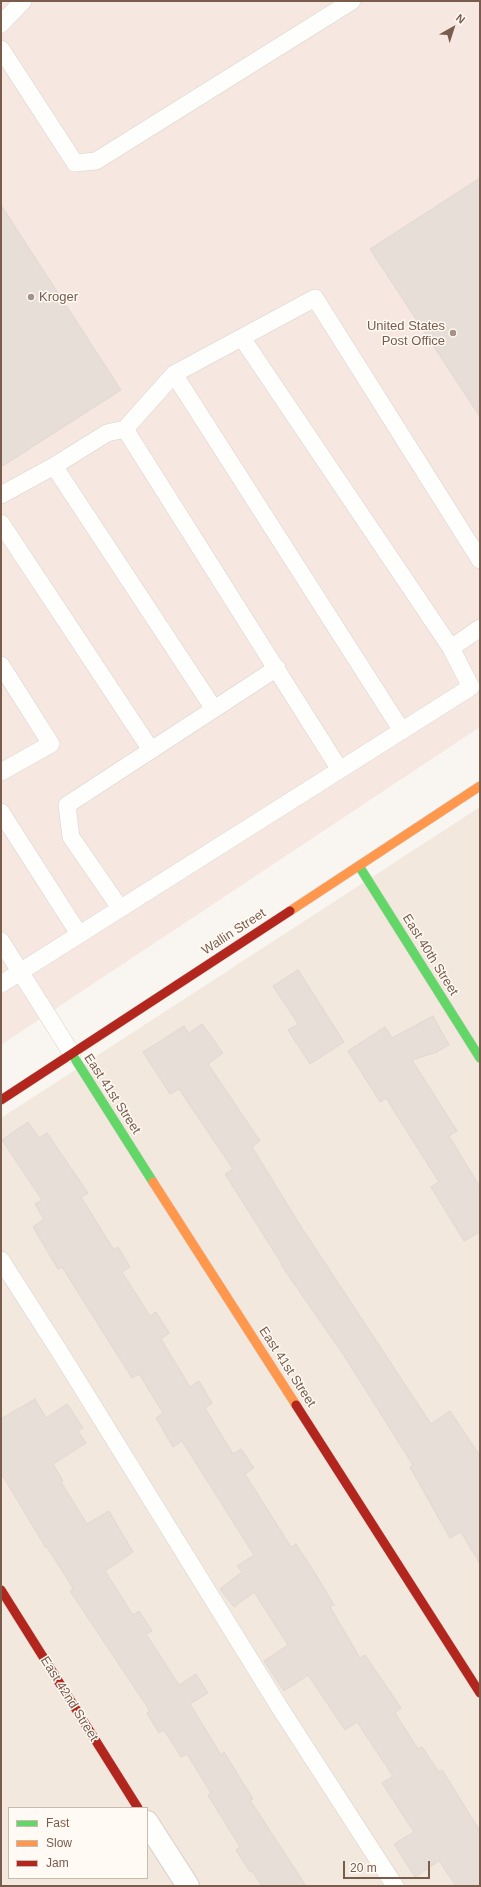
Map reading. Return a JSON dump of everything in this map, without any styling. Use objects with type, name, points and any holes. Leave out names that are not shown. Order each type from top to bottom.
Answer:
[{"type":"street","name":"Wallin Street","points":[[1,1100],[480,786]]},
{"type":"street","name":"East 40th Street","points":[[359,866],[480,1058]]},
{"type":"street","name":"East 41st Street","points":[[72,1054],[480,1693]]},
{"type":"street","name":"East 42nd Street","points":[[1,1590],[137,1807]]},
{"type":"street","points":[[148,1824],[188,1886]]},
{"type":"lane","points":[[1,24],[23,1]]},
{"type":"lane","points":[[1,48],[74,163],[96,161],[352,1]]},
{"type":"lane","points":[[1,495],[54,466],[107,433],[125,429],[174,374],[315,298],[480,560]]},
{"type":"lane","points":[[1,984],[471,687],[451,648],[242,338]]},
{"type":"lane","points":[[174,374],[402,731]]},
{"type":"lane","points":[[125,429],[340,770]]},
{"type":"lane","points":[[54,466],[214,709]]},
{"type":"lane","points":[[1,523],[152,750]]},
{"type":"lane","points":[[451,648],[480,628]]},
{"type":"lane","points":[[1,665],[51,744],[1,772]]},
{"type":"lane","points":[[120,908],[72,837],[67,805],[277,668]]},
{"type":"lane","points":[[1,812],[79,934]]},
{"type":"lane","points":[[1,941],[72,1054]]},
{"type":"lane","points":[[1,1260],[63,1357],[280,1708],[395,1886]]},
{"type":"shaded area","points":[[1,1],[480,1],[480,727],[1,1045]]},
{"type":"shaded area","points":[[480,807],[480,1886],[1,1886],[1,1118]]},
{"type":"building","name":"United States Post Office","points":[[480,178],[480,417],[370,249]]},
{"type":"building","name":"Kroger","points":[[1,205],[121,390],[1,467]]},
{"type":"building","points":[[298,970],[344,1042],[310,1064],[288,1030],[298,1024],[273,986]]},
{"type":"building","points":[[433,1016],[449,1045],[437,1052],[412,1060],[457,1131],[449,1136],[480,1187],[480,1232],[464,1241],[431,1187],[439,1182],[386,1098],[380,1102],[348,1051],[385,1027],[392,1038]]},
{"type":"building","points":[[202,1024],[223,1053],[208,1064],[260,1141],[252,1147],[298,1222],[431,1424],[450,1411],[480,1456],[480,1564],[461,1532],[450,1538],[410,1467],[413,1465],[343,1354],[281,1265],[282,1264],[225,1174],[233,1169],[179,1089],[170,1094],[143,1052],[184,1026],[189,1033]]},
{"type":"building","points":[[28,1122],[39,1138],[47,1133],[88,1193],[81,1197],[114,1250],[118,1247],[130,1267],[122,1272],[150,1316],[156,1312],[169,1333],[161,1339],[190,1387],[199,1381],[212,1403],[205,1408],[233,1454],[241,1449],[254,1468],[245,1474],[291,1547],[296,1544],[316,1575],[334,1605],[330,1607],[360,1658],[365,1655],[401,1708],[395,1713],[418,1749],[422,1747],[439,1772],[442,1770],[480,1831],[480,1886],[456,1886],[439,1861],[415,1877],[394,1844],[414,1832],[382,1783],[393,1776],[357,1722],[345,1730],[308,1675],[284,1691],[264,1661],[288,1645],[254,1592],[234,1607],[220,1589],[242,1572],[237,1566],[254,1555],[182,1441],[173,1447],[156,1418],[163,1413],[139,1374],[132,1378],[62,1267],[58,1269],[33,1227],[44,1219],[35,1204],[42,1200],[2,1140]]},
{"type":"building","points":[[35,1399],[46,1418],[67,1404],[83,1428],[78,1431],[86,1443],[53,1464],[63,1481],[61,1482],[87,1524],[109,1511],[133,1552],[105,1571],[133,1615],[139,1611],[152,1631],[146,1634],[179,1685],[196,1674],[208,1693],[190,1704],[221,1755],[224,1752],[253,1799],[250,1800],[306,1886],[262,1886],[252,1871],[250,1872],[236,1850],[240,1847],[208,1795],[211,1793],[187,1754],[181,1757],[164,1730],[159,1733],[147,1713],[150,1711],[70,1591],[73,1588],[47,1547],[46,1548],[1,1473],[1,1419]]},
{"type":"traffic: fast","points":[[359,866],[480,1058]]},
{"type":"traffic: fast","points":[[72,1054],[153,1182]]},
{"type":"traffic: slow","points":[[290,911],[480,786]]},
{"type":"traffic: slow","points":[[153,1182],[296,1405]]},
{"type":"traffic: jam","points":[[1,1100],[290,911]]},
{"type":"traffic: jam","points":[[296,1405],[480,1693]]},
{"type":"traffic: jam","points":[[1,1590],[137,1807]]},
{"type":"place","name":"Kroger","points":[[31,297]]},
{"type":"place","name":"United States Post Office","points":[[453,333]]}]
